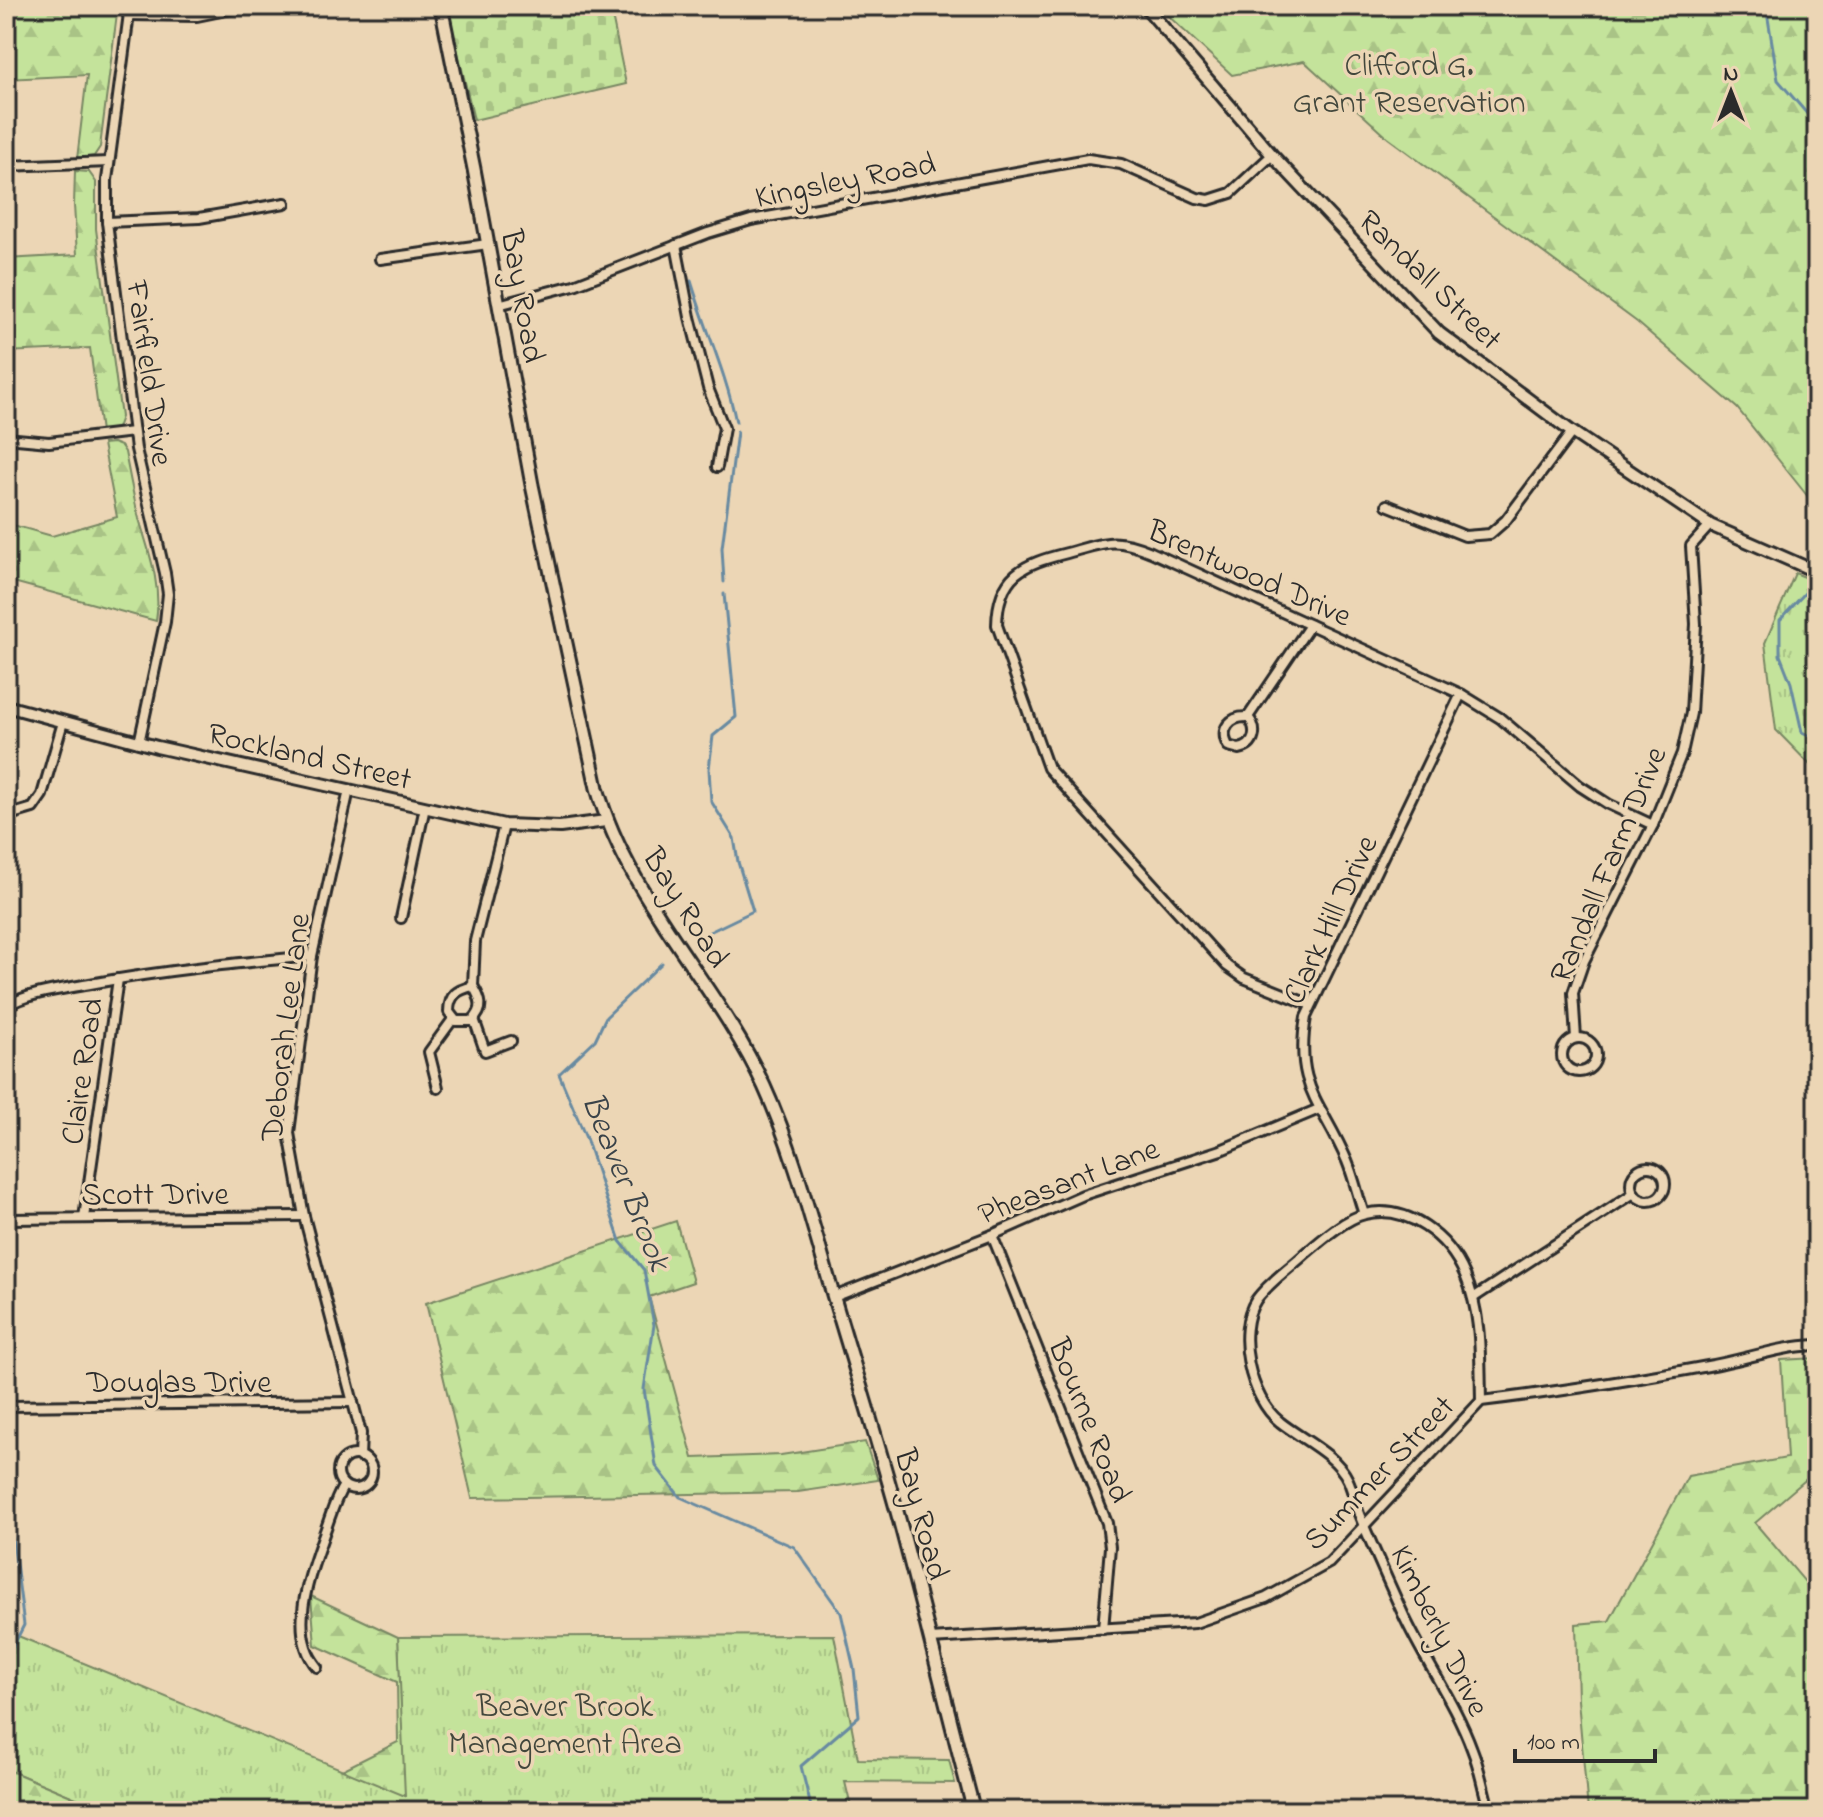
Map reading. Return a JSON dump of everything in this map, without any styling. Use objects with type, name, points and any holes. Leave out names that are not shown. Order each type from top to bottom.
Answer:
[{"type":"main road","name":"Bay Road","points":[[441,6],[532,485],[606,821],[638,885],[738,1036],[765,1087],[807,1205],[886,1472],[974,1811]]},
{"type":"street","points":[[129,10],[197,16],[246,6]]},
{"type":"street","name":"Randall Street","points":[[1145,6],[1272,155],[1439,333],[1572,432],[1710,525],[1817,572]]},
{"type":"street","name":"Fairfield Drive","points":[[129,10],[109,162],[107,222],[133,432],[168,594],[165,622],[139,743]]},
{"type":"street","name":"Kingsley Road","points":[[498,305],[574,285],[751,220],[807,209],[1088,159],[1132,168],[1204,200],[1219,199],[1231,193],[1272,155]]},
{"type":"street","points":[[6,166],[109,162]]},
{"type":"street","points":[[107,222],[199,218],[285,203]]},
{"type":"street","points":[[380,259],[488,244]]},
{"type":"street","points":[[676,245],[704,374],[724,428],[717,467]]},
{"type":"street","points":[[6,438],[49,442],[133,432]]},
{"type":"street","points":[[1387,505],[1465,536],[1490,534],[1506,520],[1572,432]]},
{"type":"street","name":"Randall Farm Drive","points":[[1576,1038],[1573,993],[1584,961],[1653,825],[1682,753],[1691,713],[1696,624],[1691,546],[1710,525]]},
{"type":"street","name":"Brentwood Drive","points":[[1311,1005],[1244,978],[1227,966],[1048,768],[997,625],[997,606],[1005,587],[1019,569],[1035,561],[1104,542],[1128,542],[1461,694],[1500,718],[1580,786],[1608,804],[1653,825]]},
{"type":"street","points":[[1248,717],[1310,625]]},
{"type":"street","name":"Clark Hill Drive","points":[[1364,1214],[1348,1163],[1319,1109],[1302,1062],[1306,1017],[1461,694]]},
{"type":"street","name":"Rockland Street","points":[[6,706],[139,743],[504,825],[560,827],[606,821]]},
{"type":"street","points":[[1237,716],[1248,717],[1254,724],[1251,743],[1239,749],[1228,746],[1224,734],[1229,722],[1237,716]]},
{"type":"street","points":[[6,816],[33,808],[42,795],[63,722]]},
{"type":"street","name":"Deborah Lee Lane","points":[[344,1485],[357,1489],[370,1480],[371,1467],[360,1457],[361,1433],[304,1216],[289,1133],[312,956],[349,790]]},
{"type":"street","points":[[401,918],[425,807]]},
{"type":"street","points":[[473,986],[459,989],[452,996],[449,1008],[453,1019],[461,1022],[474,1019],[480,1010],[481,1001],[473,986],[475,941],[504,825]]},
{"type":"street","points":[[6,1006],[46,992],[118,979],[197,967],[312,956]]},
{"type":"street","name":"Claire Road","points":[[84,1218],[118,979]]},
{"type":"street","points":[[438,1088],[429,1052],[453,1019]]},
{"type":"street","points":[[474,1019],[485,1051],[511,1041]]},
{"type":"street","name":"Randall Farm Drive","points":[[1576,1038],[1591,1042],[1596,1051],[1595,1061],[1584,1072],[1573,1072],[1562,1060],[1563,1048],[1576,1038]]},
{"type":"street","name":"Pheasant Lane","points":[[834,1297],[992,1235],[1083,1195],[1221,1150],[1319,1109]]},
{"type":"street","points":[[1653,1167],[1663,1174],[1664,1190],[1656,1199],[1644,1200],[1634,1193],[1631,1182],[1639,1169],[1653,1167]]},
{"type":"street","points":[[1473,1298],[1634,1193]]},
{"type":"street","points":[[1364,1214],[1391,1214],[1414,1220],[1448,1244],[1465,1274],[1473,1298],[1480,1347],[1481,1401]]},
{"type":"street","name":"Kimberly Drive","points":[[1364,1214],[1326,1237],[1270,1284],[1251,1309],[1246,1329],[1251,1371],[1265,1408],[1348,1477],[1364,1526],[1405,1618],[1472,1748],[1487,1802]]},
{"type":"street","name":"Scott Drive","points":[[6,1219],[304,1216]]},
{"type":"street","name":"Bourne Road","points":[[992,1235],[1107,1523],[1110,1547],[1103,1629]]},
{"type":"street","name":"Summer Street","points":[[930,1639],[1195,1623],[1266,1598],[1329,1563],[1481,1401],[1561,1392],[1712,1366],[1793,1346],[1817,1345]]},
{"type":"street","name":"Douglas Drive","points":[[6,1406],[353,1402]]},
{"type":"street","points":[[317,1667],[308,1654],[305,1642],[305,1592],[344,1485],[338,1473],[341,1463],[350,1457],[360,1457]]},
{"type":"green space","points":[[6,6],[118,6],[100,147],[94,156],[77,159],[87,75],[6,79]]},
{"type":"green space","points":[[447,6],[610,6],[626,84],[474,120]]},
{"type":"green space","name":"Clifford G. Grant Reservation","points":[[1163,6],[1817,6],[1817,508],[1737,408],[1637,322],[1388,138],[1304,61],[1232,75],[1164,12]]},
{"type":"green space","points":[[75,171],[89,172],[96,182],[96,229],[121,417],[117,428],[101,432],[90,348],[6,352],[6,259],[77,255]]},
{"type":"green space","points":[[113,443],[125,452],[153,567],[157,594],[156,621],[6,580],[6,523],[52,536],[117,517],[103,444]]},
{"type":"green space","points":[[1795,573],[1817,582],[1817,772],[1776,730],[1765,643]]},
{"type":"green space","points":[[676,1221],[693,1282],[649,1297],[693,1458],[781,1455],[865,1442],[878,1480],[798,1492],[472,1498],[426,1303]]},
{"type":"green space","points":[[1817,1358],[1817,1470],[1755,1523],[1817,1596],[1817,1811],[1588,1811],[1578,1700],[1576,1624],[1609,1621],[1688,1476],[1787,1458],[1781,1360]]},
{"type":"green space","points":[[311,1596],[398,1637],[405,1796],[342,1770],[398,1742],[397,1682],[315,1645]]},
{"type":"green space","name":"Beaver Brook Management Area","points":[[6,1631],[404,1795],[398,1637],[834,1635],[858,1759],[949,1760],[955,1783],[845,1782],[852,1811],[107,1811],[6,1769]]},
{"type":"green space","points":[[6,1769],[107,1811],[6,1811]]},
{"type":"waterway","points":[[1766,6],[1778,80],[1809,116],[1812,195],[1817,204]]},
{"type":"waterway","name":"Beaver Brook","points":[[691,281],[736,422]]},
{"type":"waterway","name":"Beaver Brook","points":[[724,582],[722,548],[737,432]]},
{"type":"waterway","points":[[1816,581],[1780,620],[1780,655],[1791,683],[1802,732],[1817,739]]},
{"type":"waterway","name":"Beaver Brook","points":[[695,939],[753,911],[734,838],[711,801],[709,769],[713,736],[736,717],[724,594]]},
{"type":"waterway","name":"Beaver Brook","points":[[662,963],[606,1017],[595,1040],[559,1074],[586,1138],[620,1241],[644,1270],[654,1325],[644,1389],[656,1466],[680,1497],[794,1547],[841,1613],[854,1669],[859,1716],[801,1766],[812,1811]]},
{"type":"waterway","points":[[6,1519],[11,1525],[24,1625],[6,1660]]},
{"type":"waterway","points":[[6,1667],[11,1697]]},
{"type":"waterway","points":[[6,1714],[8,1706]]}]
